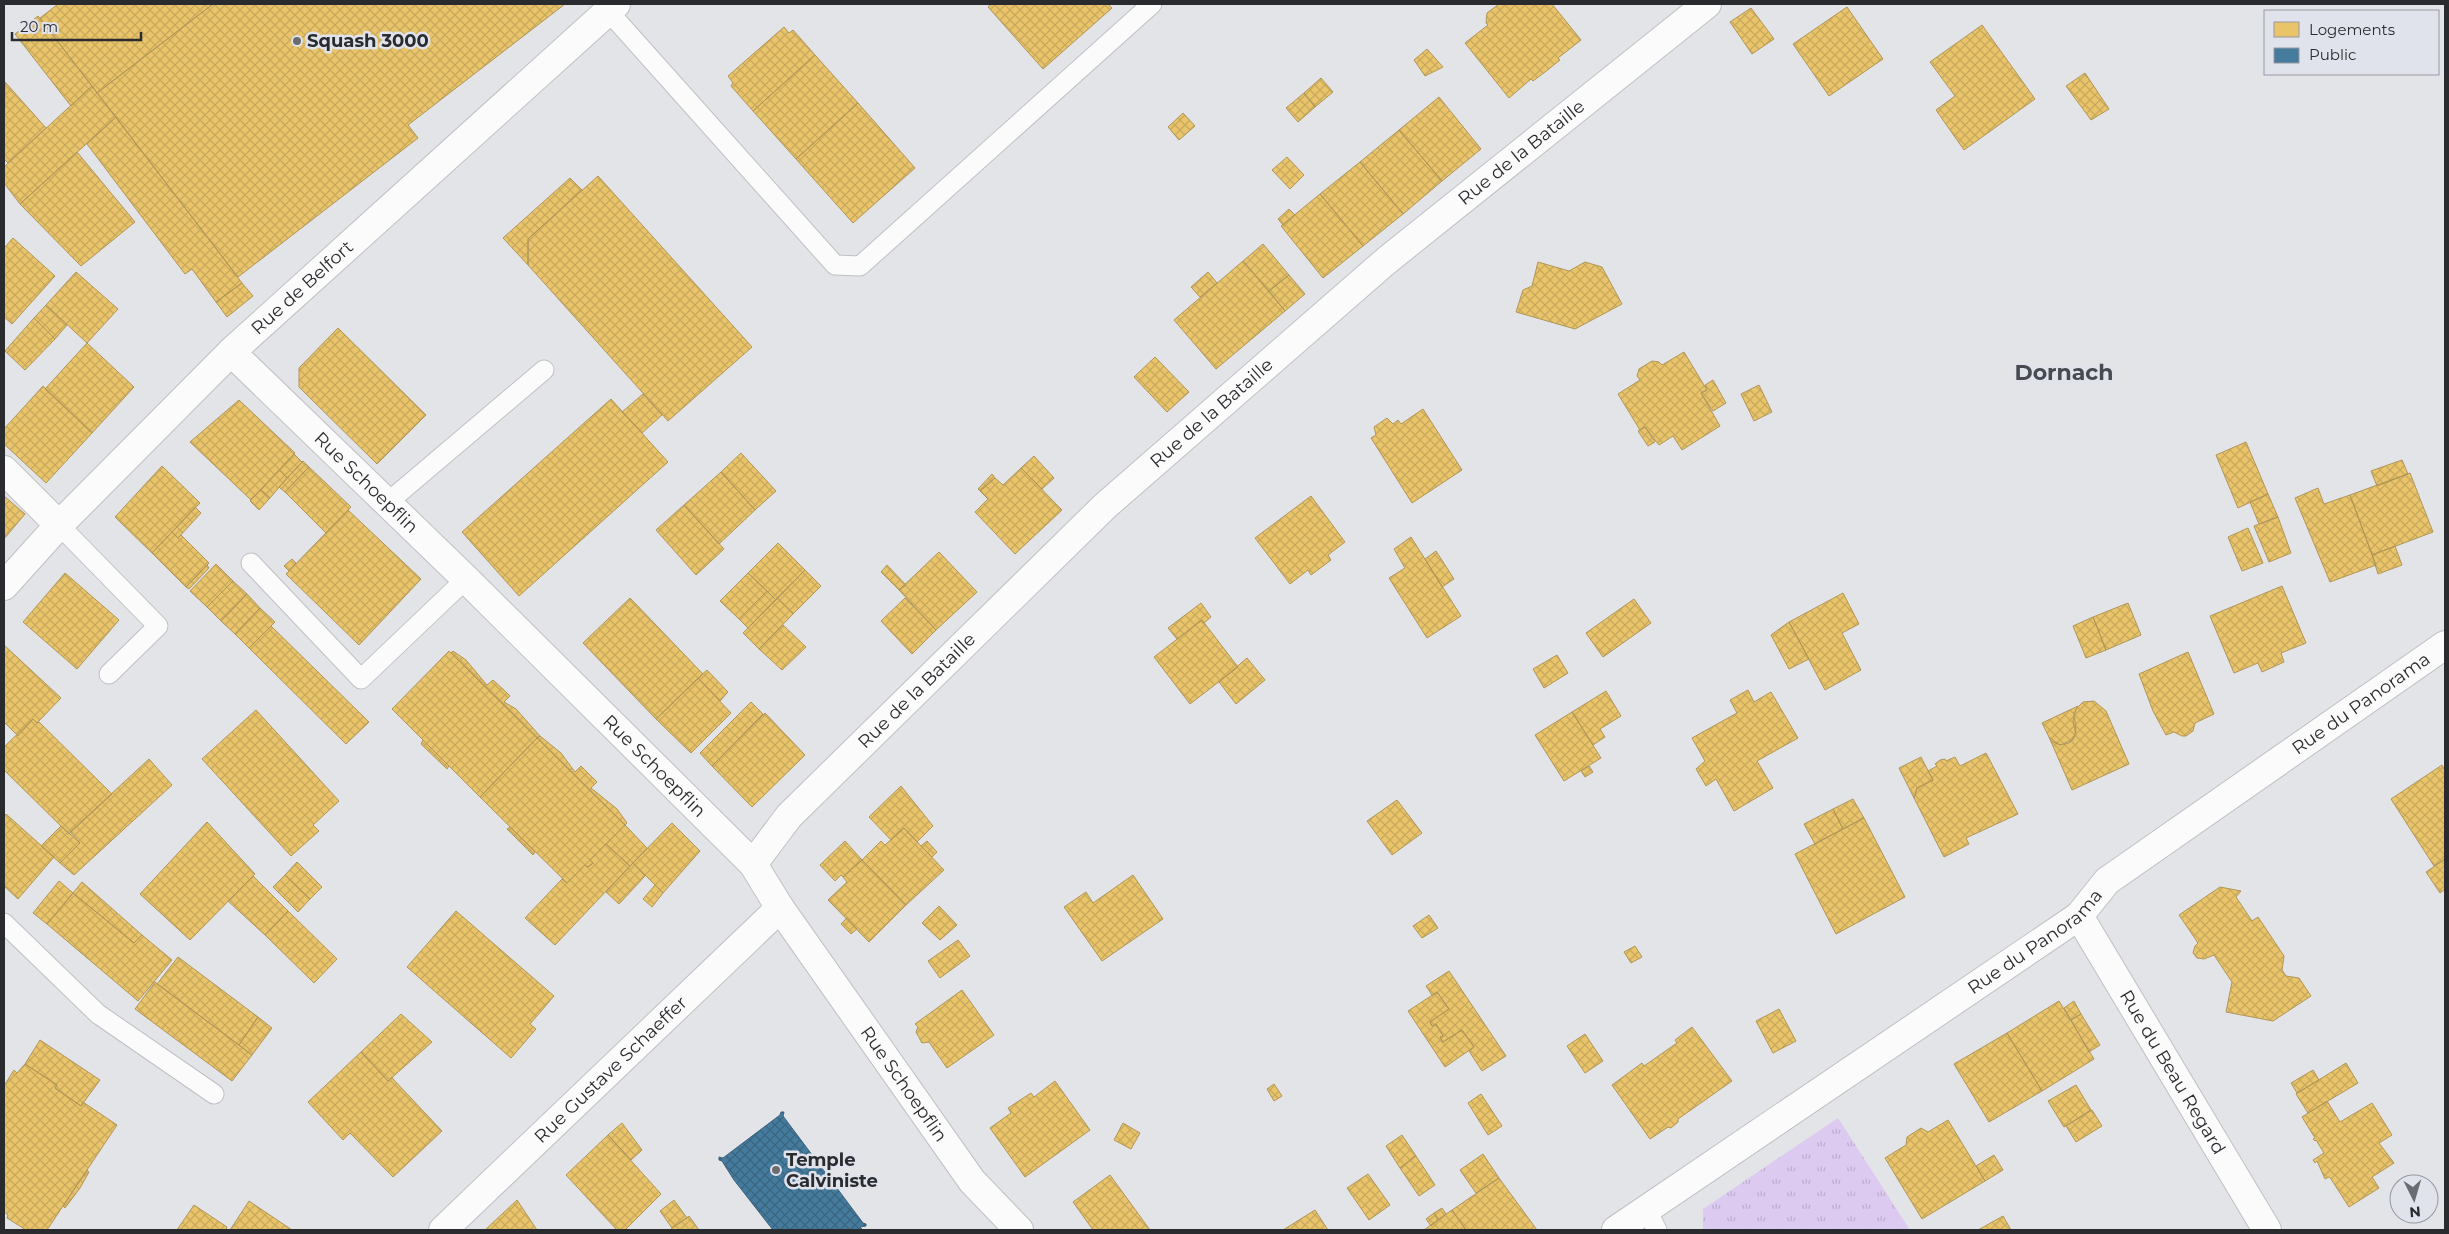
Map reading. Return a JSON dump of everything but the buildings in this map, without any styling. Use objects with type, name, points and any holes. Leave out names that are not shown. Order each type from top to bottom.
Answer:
[{"type":"street","name":"Rue de la Bataille","points":[[753,864],[789,816],[1105,506],[1386,261],[1707,4]]},
{"type":"street","name":"Rue de Belfort","points":[[4,586],[59,525],[231,352],[612,8]]},
{"type":"street","name":"Rue Schoepflin","points":[[231,352],[466,579],[753,864],[780,908],[972,1181],[1019,1230]]},
{"type":"street","points":[[4,470],[59,525]]},
{"type":"street","name":"Rue du Panorama","points":[[1616,1230],[1652,1220],[2079,916],[2107,881],[2445,645]]},
{"type":"street","name":"Rue Gustave Schaeffer","points":[[443,1230],[780,908]]},
{"type":"street","name":"Rue du Beau Regard","points":[[2079,916],[2267,1230]]},
{"type":"lane","points":[[612,8],[835,265],[860,266],[1152,4]]},
{"type":"lane","points":[[388,503],[544,370]]},
{"type":"lane","points":[[59,525],[158,626],[109,674]]},
{"type":"lane","points":[[251,563],[361,679],[466,579]]},
{"type":"lane","points":[[4,923],[98,1014],[214,1094]]},
{"type":"green space","points":[[1838,1118],[1910,1230],[1703,1230],[1703,1209]]},
{"type":"place","name":"Squash 3000","points":[[297,41]]},
{"type":"place","name":"Temple Calviniste","points":[[776,1170]]},
{"type":"district","name":"Dornach","points":[[2064,372]]}]
